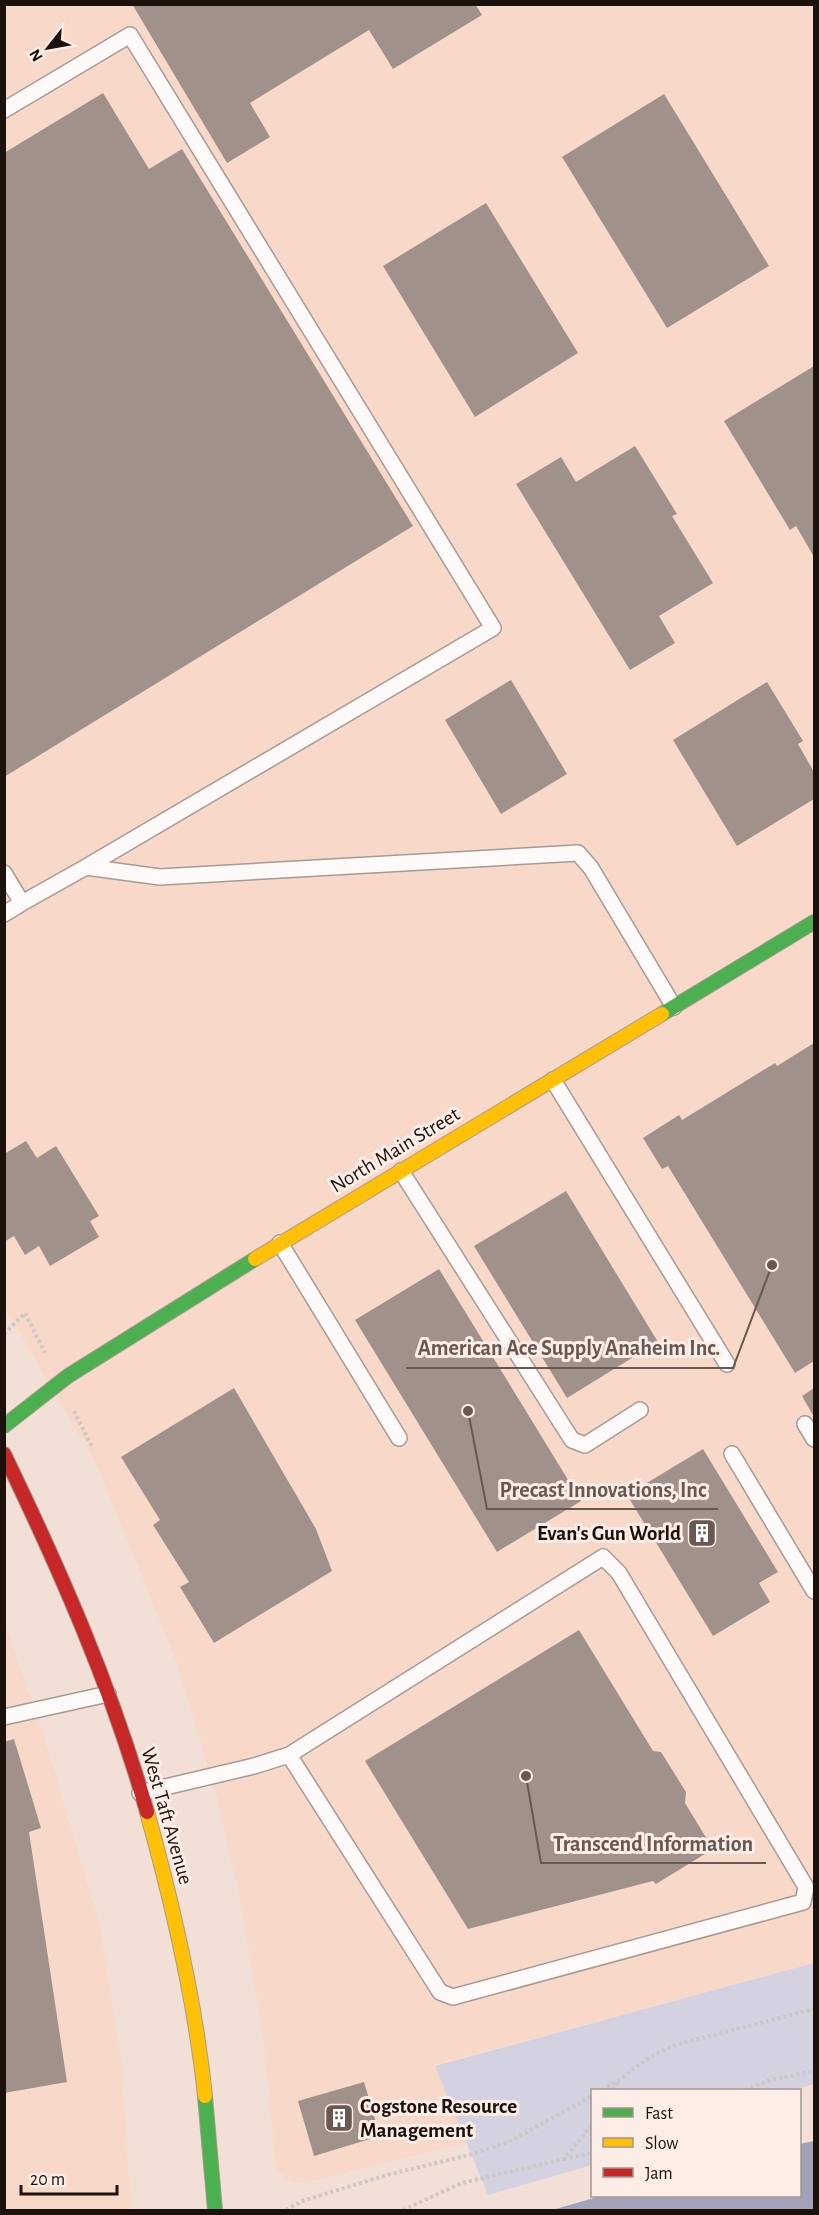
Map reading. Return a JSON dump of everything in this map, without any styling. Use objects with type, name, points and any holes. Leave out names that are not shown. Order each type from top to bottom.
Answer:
[{"type":"main road","name":"North Main Street","points":[[4,1426],[68,1376],[280,1243],[814,922]]},
{"type":"main road","name":"West Taft Avenue","points":[[4,1454],[41,1528],[77,1611],[108,1694],[140,1793],[174,1914],[194,2015],[207,2106],[215,2211]]},
{"type":"lane","points":[[4,110],[130,35],[493,628],[4,914]]},
{"type":"lane","points":[[86,867],[160,877],[578,853],[591,868],[674,1007]]},
{"type":"lane","points":[[4,873],[22,903]]},
{"type":"lane","points":[[553,1080],[727,1364]]},
{"type":"lane","points":[[400,1171],[572,1440],[585,1445],[640,1410]]},
{"type":"lane","points":[[280,1243],[399,1438]]},
{"type":"lane","points":[[805,1424],[814,1439]]},
{"type":"lane","points":[[732,1454],[814,1590]]},
{"type":"lane","points":[[140,1793],[254,1766],[289,1755],[603,1557],[619,1573],[806,1887],[803,1902],[453,1997],[440,1992],[289,1755]]},
{"type":"lane","points":[[4,1718],[108,1694]]},
{"type":"path","points":[[605,2089],[650,2057],[675,2045],[814,2009]]},
{"type":"path","points":[[750,2089],[767,2081],[814,2071]]},
{"type":"path","points":[[614,2089],[618,2081]]},
{"type":"path","points":[[286,2211],[302,2201],[387,2175],[469,2156],[509,2142],[591,2097]]},
{"type":"path","points":[[564,2159],[591,2127]]},
{"type":"path","points":[[404,2211],[462,2183],[591,2153]]},
{"type":"shaded area","points":[[4,5],[814,5],[814,1963],[435,2065],[467,2143],[300,2184],[286,2179],[276,2168],[263,2038],[241,1904],[217,1798],[178,1666],[98,1467],[5,1308]]},
{"type":"shaded area","points":[[4,1621],[42,1730],[100,1926],[122,2066],[131,2210],[5,2210]]},
{"type":"shaded area","points":[[814,1963],[814,2084],[796,2089],[591,2089],[591,2165],[488,2195],[435,2066]]},
{"type":"water","points":[[814,2141],[814,2210],[552,2210],[598,2197],[801,2197],[801,2144]]},
{"type":"building","points":[[132,4],[475,4],[482,15],[393,69],[369,30],[250,103],[270,137],[227,163]]},
{"type":"building","points":[[103,93],[149,169],[182,149],[413,526],[4,777],[4,153]]},
{"type":"building","points":[[664,94],[769,266],[667,328],[562,157]]},
{"type":"building","points":[[486,203],[578,353],[475,417],[383,266]]},
{"type":"building","points":[[814,366],[814,557],[796,526],[790,530],[724,421]]},
{"type":"building","points":[[635,446],[677,514],[672,516],[713,583],[659,616],[675,643],[630,670],[516,484],[561,457],[576,482]]},
{"type":"building","points":[[511,680],[567,774],[501,814],[445,720]]},
{"type":"building","points":[[767,682],[803,741],[798,744],[814,772],[814,799],[737,846],[673,740]]},
{"type":"building","points":[[814,1043],[814,1361],[795,1373],[668,1166],[662,1169],[643,1138],[679,1115],[682,1120],[775,1063],[777,1066]]},
{"type":"building","points":[[26,1141],[37,1158],[56,1146],[99,1216],[90,1221],[99,1237],[50,1266],[39,1246],[25,1255],[14,1236],[4,1242],[4,1154]]},
{"type":"building","points":[[566,1191],[658,1342],[567,1398],[474,1246]]},
{"type":"building","points":[[439,1269],[581,1501],[497,1552],[355,1320]]},
{"type":"building","points":[[234,1388],[316,1529],[332,1571],[214,1643],[180,1587],[189,1582],[153,1525],[160,1520],[121,1457]]},
{"type":"building","points":[[814,1388],[814,1417],[802,1396]]},
{"type":"building","name":"Evan's Gun World","points":[[703,1449],[778,1572],[759,1583],[770,1602],[713,1636],[627,1495]]},
{"type":"building","points":[[579,1630],[653,1751],[661,1752],[686,1792],[685,1803],[713,1849],[656,1884],[653,1881],[468,1929],[365,1761]]},
{"type":"building","points":[[14,1739],[41,1828],[29,1832],[67,2082],[4,2093],[4,1742]]},
{"type":"building","name":"Cogstone Resource Management","points":[[364,2082],[380,2136],[314,2156],[298,2101]]},
{"type":"traffic: fast","points":[[662,1014],[814,922]]},
{"type":"traffic: fast","points":[[4,1426],[68,1376],[255,1259]]},
{"type":"traffic: fast","points":[[205,2096],[215,2210]]},
{"type":"traffic: slow","points":[[255,1259],[662,1014]]},
{"type":"traffic: slow","points":[[147,1812],[182,1952],[205,2096]]},
{"type":"traffic: jam","points":[[4,1454],[45,1541],[101,1675],[147,1812]]},
{"type":"place","name":"American Ace Supply Anaheim Inc.","points":[[772,1265]]},
{"type":"place","name":"Precast Innovations, Inc","points":[[468,1411]]},
{"type":"place","name":"Evan's Gun World","points":[[702,1533]]},
{"type":"place","name":"Transcend Information","points":[[526,1776]]},
{"type":"place","name":"Cogstone Resource Management","points":[[339,2118]]}]
